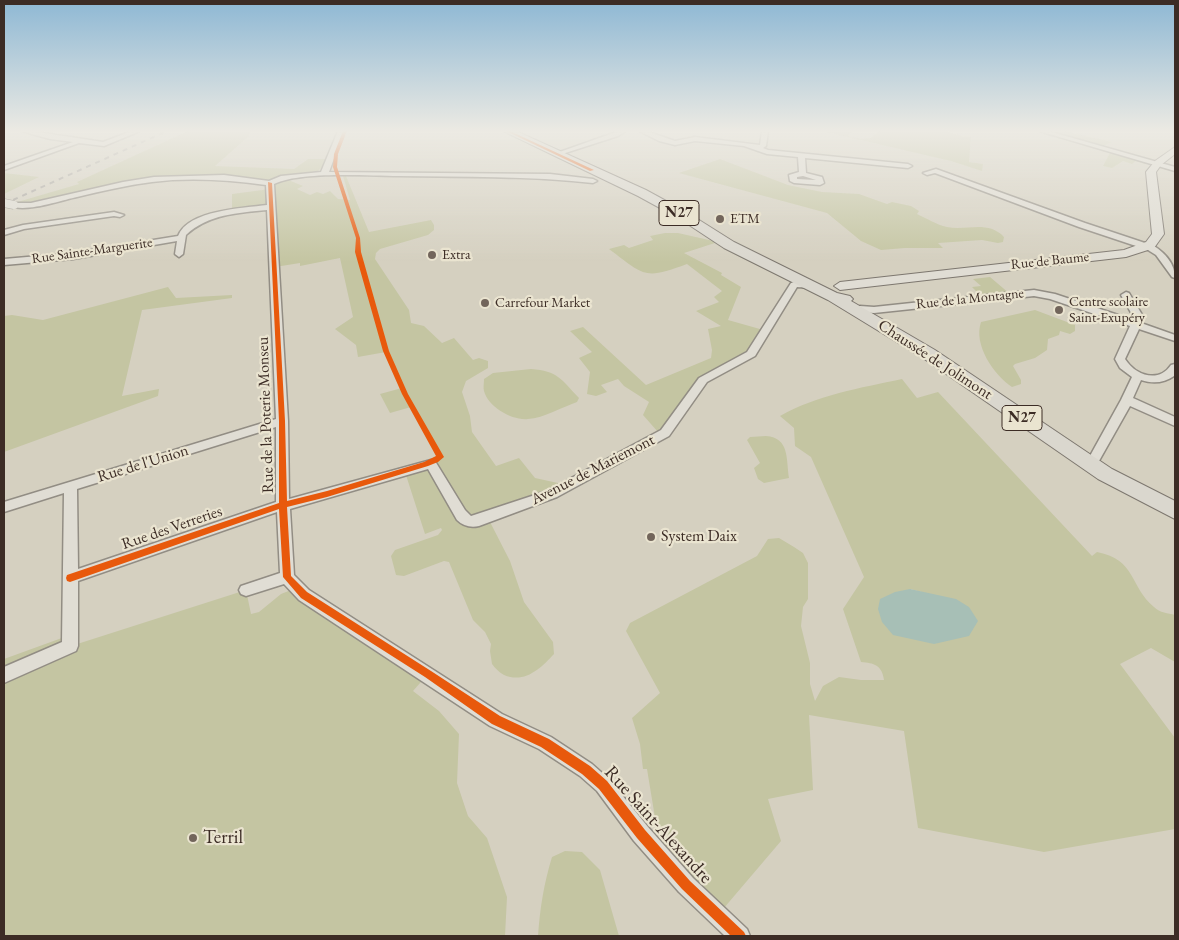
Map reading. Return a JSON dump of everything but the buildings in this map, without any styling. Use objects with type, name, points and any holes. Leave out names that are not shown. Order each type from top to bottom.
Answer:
[{"type":"main road","name":"N27","points":[[593,175],[625,186],[684,216],[729,245],[801,283],[846,297]]},
{"type":"main road","points":[[1149,249],[1159,232],[1151,175]]},
{"type":"main road","name":"Rue de Baume","points":[[846,297],[864,286],[1149,249]]},
{"type":"main road","name":"Chaussée de Jolimont","points":[[846,297],[1091,465],[1175,511]]},
{"type":"street","points":[[4,203],[52,207],[123,184],[154,179],[224,178],[270,184],[280,178],[314,175]]},
{"type":"street","points":[[416,175],[598,178]]},
{"type":"street","points":[[947,175],[1149,249],[1175,275]]},
{"type":"street","name":"Rue de la Poterie Monseu","points":[[270,184],[282,421],[282,505],[287,577]]},
{"type":"street","points":[[49,223],[52,207]]},
{"type":"street","points":[[179,254],[180,238],[190,226],[204,219],[272,207]]},
{"type":"street","points":[[4,233],[23,227],[114,214],[120,215]]},
{"type":"street","name":"Rue Sainte-Marguerite","points":[[4,262],[73,256],[180,238]]},
{"type":"street","name":"Avenue de Mariemont","points":[[282,505],[304,501],[412,467],[431,464],[460,514],[464,520],[468,521],[474,522],[552,494],[656,438],[671,426],[703,380],[751,354],[801,283]]},
{"type":"street","name":"Rue de la Montagne","points":[[846,297],[874,310],[1034,293],[1044,294],[1175,338]]},
{"type":"street","points":[[1126,295],[1139,318],[1120,359],[1125,367],[1138,375],[1153,379],[1166,379],[1173,374],[1175,367]]},
{"type":"street","points":[[1091,465],[1127,400],[1138,375]]},
{"type":"street","points":[[1127,400],[1175,422]]},
{"type":"street","name":"Rue de l'Union","points":[[4,507],[282,421]]},
{"type":"street","points":[[4,675],[70,646],[71,486]]},
{"type":"street","name":"Rue des Verreries","points":[[70,578],[282,505]]},
{"type":"street","points":[[246,590],[287,577]]},
{"type":"street","name":"Rue Saint-Alexandre","points":[[287,577],[304,595],[496,720],[545,743],[580,765],[603,785],[641,834],[686,885],[740,936]]},
{"type":"green space","points":[[4,175],[39,177],[4,194]]},
{"type":"green space","points":[[93,175],[304,175],[286,179],[303,186],[297,189],[310,195],[317,192],[323,194],[330,191],[338,199],[350,200],[343,176],[346,176],[369,232],[431,220],[434,230],[428,235],[380,249],[376,253],[375,259],[409,310],[411,323],[424,326],[442,343],[454,338],[473,360],[479,358],[488,361],[488,368],[466,381],[462,392],[470,416],[472,432],[496,466],[519,458],[535,478],[567,485],[473,526],[490,522],[510,561],[524,602],[553,642],[554,654],[544,664],[526,676],[512,677],[502,674],[492,664],[491,644],[485,632],[473,620],[449,562],[444,561],[404,576],[396,575],[391,556],[395,550],[438,535],[442,530],[441,528],[425,534],[404,469],[431,464],[439,457],[411,407],[390,413],[380,394],[402,388],[386,352],[358,357],[356,345],[335,329],[353,317],[340,258],[300,266],[300,263],[275,267],[272,207],[232,213],[232,194],[270,189],[270,183],[253,180],[167,178],[68,195],[30,204],[14,203],[79,184],[77,182]]},
{"type":"green space","points":[[686,175],[761,175],[788,185],[822,192],[859,194],[887,204],[892,202],[911,206],[919,211],[917,214],[943,226],[955,228],[984,227],[998,232],[1004,237],[1003,242],[998,243],[982,240],[938,243],[943,248],[881,250],[861,241],[827,213]]},
{"type":"green space","points":[[678,233],[718,242],[684,253],[722,273],[721,275],[741,287],[728,320],[767,331],[754,351],[712,374],[671,426],[658,432],[643,415],[649,402],[624,386],[618,379],[601,385],[607,392],[596,396],[587,394],[590,372],[579,358],[592,352],[570,331],[583,327],[646,385],[711,358],[712,350],[708,329],[721,326],[696,311],[719,302],[714,297],[722,291],[687,264],[662,272],[645,273],[630,265],[609,249],[624,245],[629,248],[653,240],[650,236]]},
{"type":"green space","points":[[990,277],[1010,294],[983,298],[972,287],[981,286],[973,279]]},
{"type":"green space","points":[[168,287],[176,298],[232,295],[232,298],[142,310],[122,396],[159,389],[158,396],[4,452],[4,316],[12,315],[43,320]]},
{"type":"green space","points":[[1035,310],[1075,325],[1075,331],[1070,334],[1060,331],[1059,335],[1048,339],[1047,350],[1035,358],[1015,364],[1013,366],[1021,380],[1021,384],[1012,387],[998,375],[987,359],[980,340],[981,322]]},
{"type":"green space","points":[[531,369],[547,372],[558,377],[579,398],[577,402],[540,417],[522,419],[502,412],[486,397],[484,379],[493,373]]},
{"type":"green space","points":[[902,379],[917,398],[938,392],[1092,556],[1097,552],[1119,561],[1126,567],[1140,591],[1156,609],[1175,615],[1175,662],[1151,648],[1120,664],[1175,738],[1175,829],[1044,852],[918,828],[904,731],[809,715],[813,790],[768,799],[781,841],[718,915],[659,842],[647,769],[643,769],[640,744],[632,718],[660,693],[626,631],[630,623],[757,556],[768,539],[779,538],[803,553],[808,563],[808,599],[803,607],[801,626],[810,663],[810,684],[815,701],[823,686],[839,677],[861,680],[884,680],[877,666],[861,662],[843,609],[864,577],[811,457],[795,446],[794,428],[780,416],[824,397]],"holes":[[[910,589],[933,595],[969,635],[952,639]]]},
{"type":"green space","points":[[766,436],[774,438],[783,445],[787,457],[789,478],[764,483],[758,479],[754,468],[760,463],[747,440],[750,437]]},
{"type":"green space","points":[[296,588],[428,674],[413,691],[439,711],[459,734],[457,783],[468,816],[487,838],[507,897],[505,936],[4,936],[4,659],[70,635],[71,646],[246,590],[251,614],[259,612],[281,594]]},
{"type":"green space","points":[[565,851],[582,852],[600,870],[619,936],[538,936],[543,896],[552,857]]},
{"type":"shaded area","points":[[910,589],[956,599],[969,607],[978,621],[969,636],[934,644],[893,635],[882,622],[878,609],[880,599],[895,592]]},
{"type":"railway","points":[[4,204],[69,175]]},
{"type":"cycle path","points":[[70,578],[283,505],[327,494],[426,464],[440,457],[405,394],[386,351],[358,252],[358,238],[338,175]]},
{"type":"cycle path","points":[[270,183],[282,421],[283,505],[287,577],[304,595],[496,720],[545,743],[586,770],[603,785],[641,834],[686,885],[740,936]]},
{"type":"place","name":"ETM","points":[[720,219]]},
{"type":"place","name":"Extra","points":[[432,255]]},
{"type":"place","name":"Carrefour Market","points":[[485,303]]},
{"type":"place","name":"Centre scolaire Saint-Exupéry","points":[[1059,310]]},
{"type":"place","name":"System Daix","points":[[651,537]]},
{"type":"place","name":"Terril","points":[[193,838]]}]
